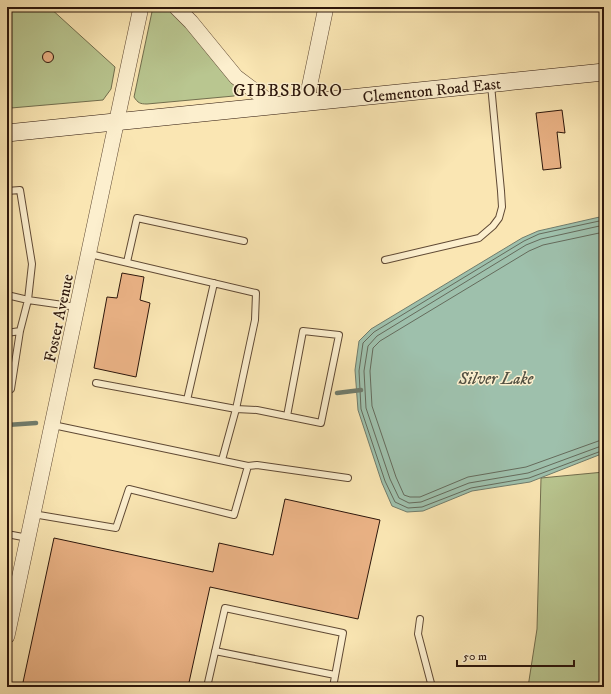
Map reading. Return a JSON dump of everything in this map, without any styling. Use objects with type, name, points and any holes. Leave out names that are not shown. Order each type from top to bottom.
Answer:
[{"type":"main road","name":"Clementon Road East","points":[[7,133],[117,120],[491,85],[604,72]]},
{"type":"street","name":"Foster Avenue","points":[[7,636],[90,254],[141,7]]},
{"type":"street","points":[[176,7],[191,22],[236,77],[275,106]]},
{"type":"street","points":[[306,103],[326,7]]},
{"type":"lane","points":[[385,260],[479,238],[493,226],[499,218],[502,207],[491,85]]},
{"type":"lane","points":[[7,191],[20,190],[32,264],[28,300],[20,331],[11,390]]},
{"type":"lane","points":[[127,262],[137,218],[244,241]]},
{"type":"lane","points":[[90,254],[256,292],[255,320],[236,409],[222,460]]},
{"type":"lane","points":[[187,400],[214,283]]},
{"type":"lane","points":[[7,295],[28,300],[78,307]]},
{"type":"lane","points":[[7,333],[20,331]]},
{"type":"lane","points":[[96,383],[236,409],[257,410],[321,423],[339,335],[303,331],[287,416]]},
{"type":"lane","points":[[53,425],[248,466],[257,465],[348,478]]},
{"type":"lane","points":[[33,514],[116,528],[129,489],[234,515],[248,466]]},
{"type":"lane","points":[[7,534],[28,538]]},
{"type":"lane","points":[[207,687],[225,608],[343,633],[333,687]]},
{"type":"lane","points":[[420,618],[418,634],[432,687]]},
{"type":"lane","points":[[215,651],[335,675]]},
{"type":"green space","points":[[11,7],[49,7],[115,67],[111,89],[103,100],[11,108],[7,73],[7,12]]},
{"type":"green space","points":[[153,7],[168,7],[188,27],[238,88],[237,94],[234,96],[147,104],[139,103],[137,101],[134,97]]},
{"type":"green space","points":[[604,472],[604,687],[528,687],[537,629],[541,478]]},
{"type":"water","name":"Silver Lake","points":[[604,216],[604,453],[530,482],[472,491],[423,511],[407,512],[392,506],[382,483],[358,410],[355,370],[359,341],[371,329],[522,238],[538,231]]},
{"type":"building","points":[[46,52],[50,52],[52,53],[52,61],[46,62],[43,59],[43,55]]},
{"type":"building","points":[[562,110],[565,133],[557,132],[561,168],[543,170],[536,113]]},
{"type":"building","points":[[122,273],[144,277],[140,300],[150,303],[136,377],[94,368],[107,297],[117,298]]},
{"type":"building","points":[[285,499],[380,520],[358,619],[210,587],[188,687],[22,687],[54,538],[213,572],[219,543],[273,555]]},
{"type":"waterway","points":[[337,393],[361,390]]},
{"type":"waterway","points":[[7,425],[36,423]]},
{"type":"district","name":"GIBBSBORO","points":[[288,90]]}]
